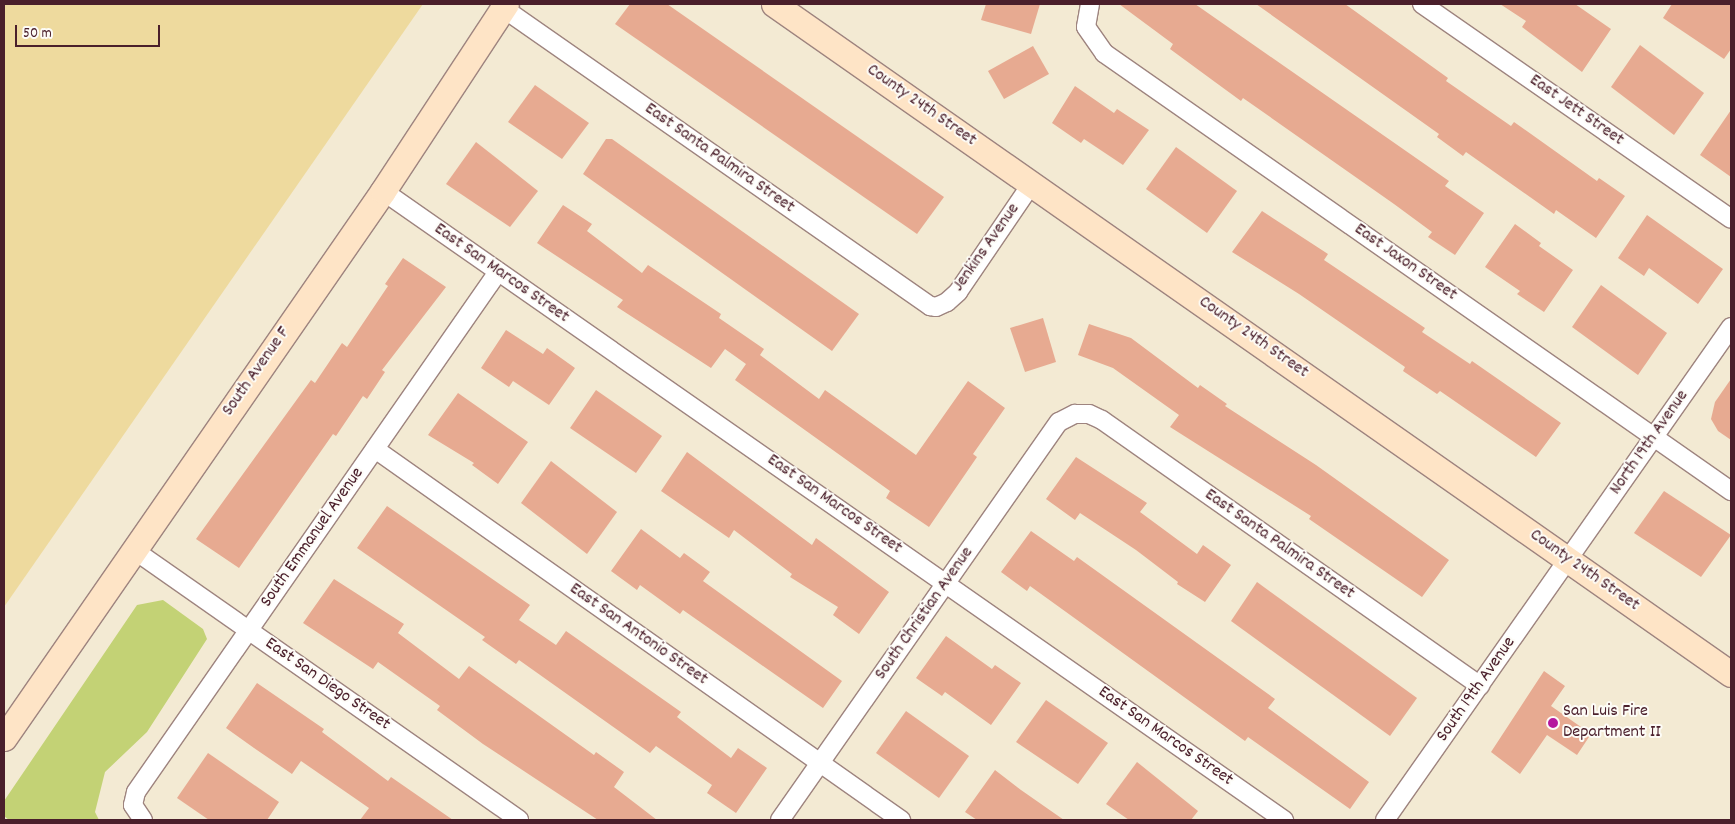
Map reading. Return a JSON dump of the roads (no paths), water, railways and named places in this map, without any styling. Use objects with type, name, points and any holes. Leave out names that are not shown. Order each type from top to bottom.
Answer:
[{"type":"street","name":"County 24th Street","points":[[774,4],[1731,674]]},
{"type":"street","name":"East Jaxon Street","points":[[1090,4],[1086,27],[1104,53],[1731,491]]},
{"type":"street","name":"East Jett Street","points":[[1422,4],[1731,219]]},
{"type":"street","name":"South Avenue F","points":[[4,738],[383,191],[505,6]]},
{"type":"street","name":"East Santa Palmira Street","points":[[505,6],[930,306],[936,307]]},
{"type":"street","name":"Jenkins Avenue","points":[[936,307],[958,292],[1032,184]]},
{"type":"street","name":"East San Marcos Street","points":[[383,191],[1284,820]]},
{"type":"street","name":"South Emmanuel Avenue","points":[[143,820],[132,805],[136,792],[498,272]]},
{"type":"street","name":"North 19th Avenue","points":[[1568,560],[1731,327]]},
{"type":"street","name":"East Santa Palmira Street","points":[[1075,414],[1090,414],[1102,420],[1480,686]]},
{"type":"street","name":"South Christian Avenue","points":[[780,820],[1059,422],[1075,414]]},
{"type":"street","name":"East San Antonio Street","points":[[375,449],[901,820]]},
{"type":"street","name":"East San Diego Street","points":[[134,550],[519,820]]},
{"type":"street","name":"South 19th Avenue","points":[[1385,820],[1568,560]]},
{"type":"place","name":"San Luis Fire Department II","points":[[1553,723]]}]
